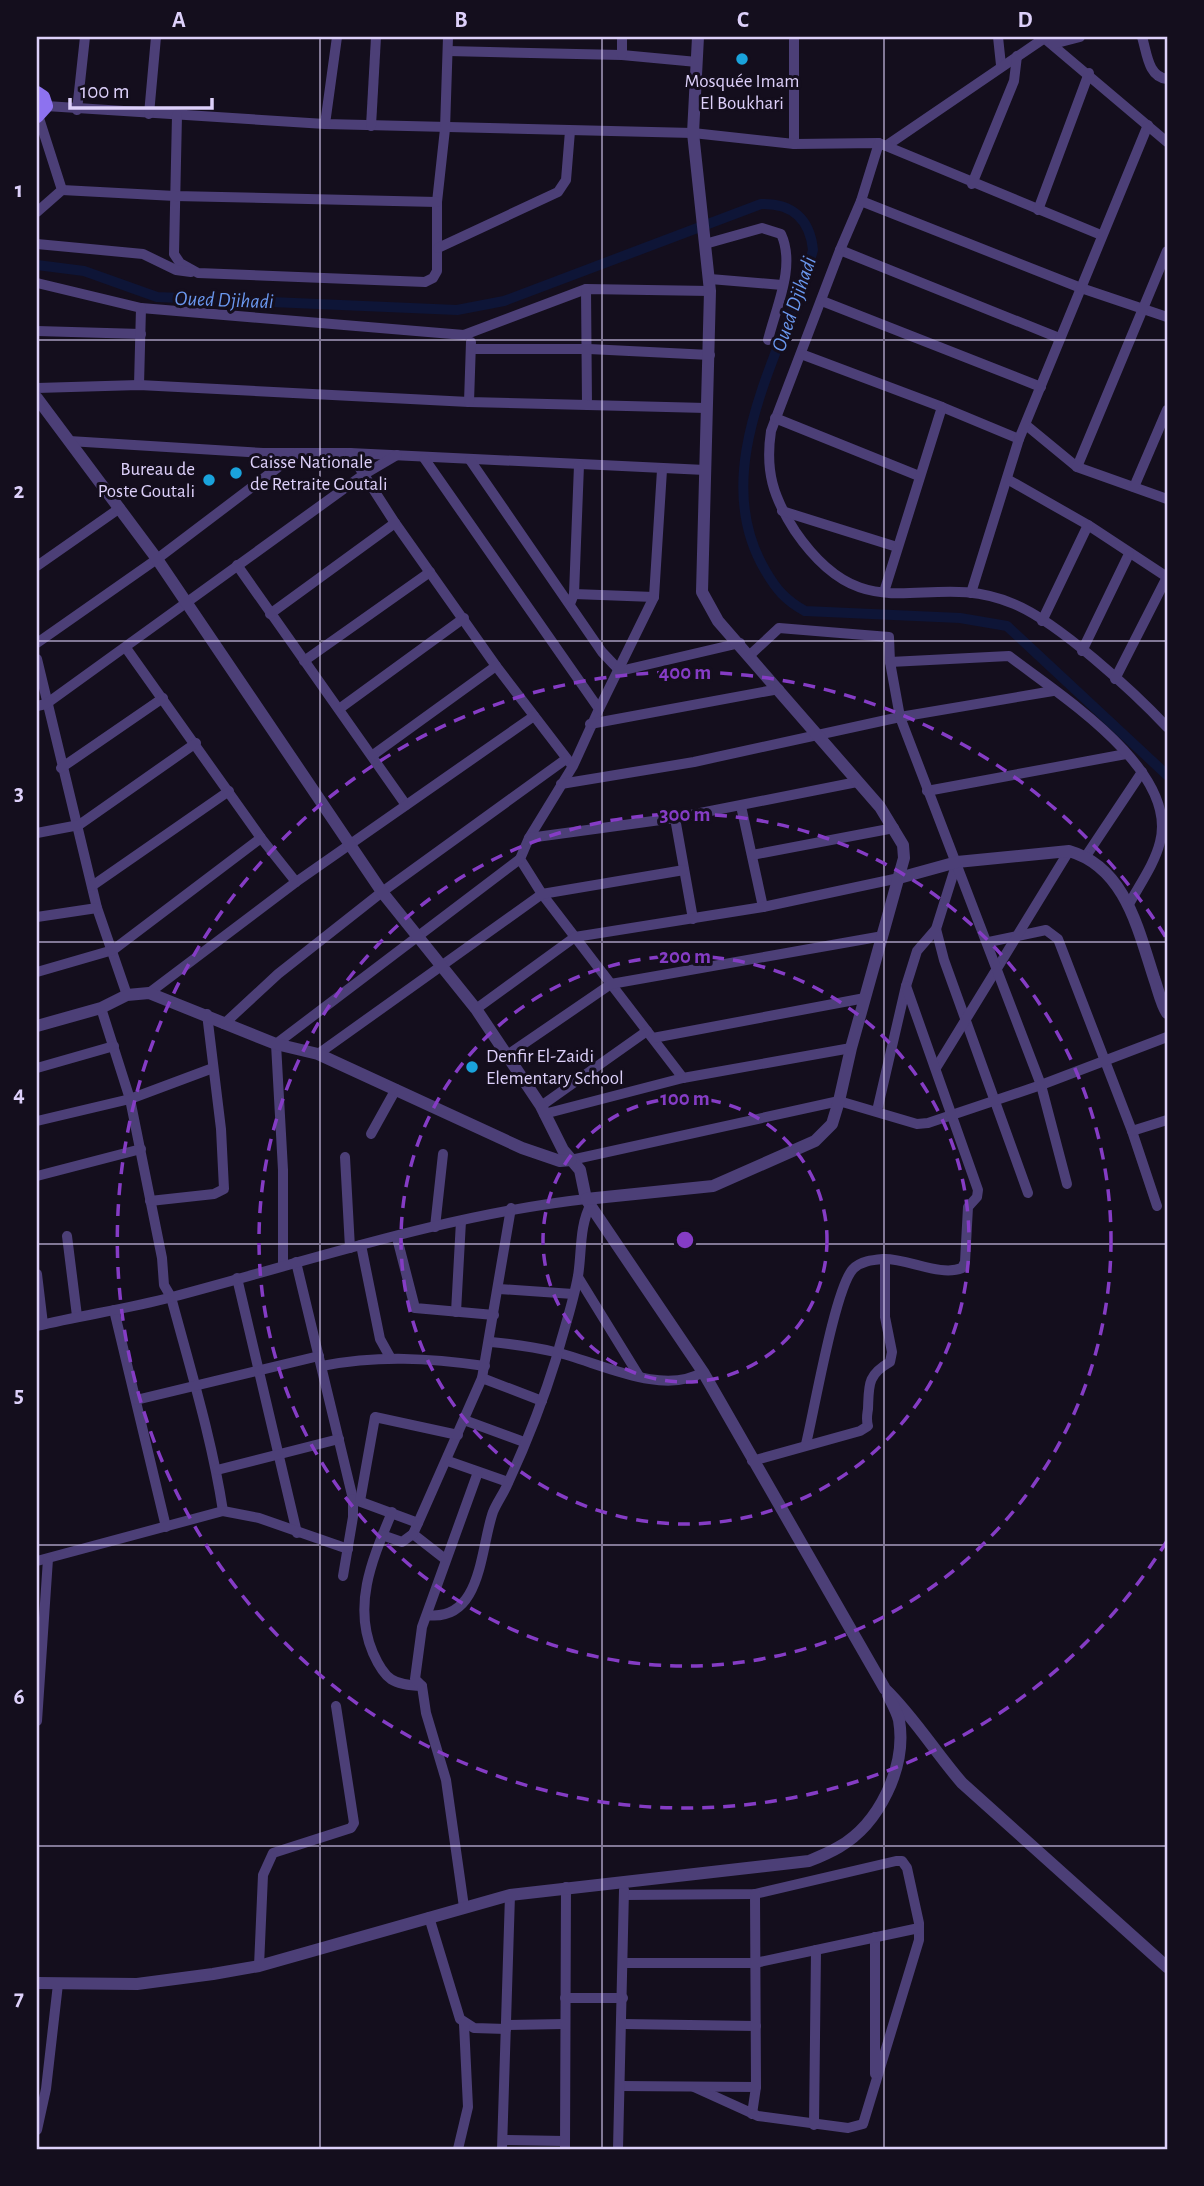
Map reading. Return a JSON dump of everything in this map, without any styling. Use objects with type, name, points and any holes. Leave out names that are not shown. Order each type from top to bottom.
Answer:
[{"type":"main road","points":[[37,79],[40,105]]},
{"type":"street","points":[[77,110],[85,37]]},
{"type":"street","points":[[149,114],[156,37]]},
{"type":"street","points":[[321,124],[330,37]]},
{"type":"street","points":[[321,124],[337,37]]},
{"type":"street","points":[[371,126],[376,37]]},
{"type":"street","points":[[143,254],[176,270],[198,273],[425,282],[436,274],[437,202],[445,129],[448,37]]},
{"type":"street","points":[[622,37],[622,55]]},
{"type":"street","points":[[37,1274],[40,1325],[171,1297],[283,1265],[511,1208],[696,1189],[739,1176],[815,1141],[832,1124],[850,1048],[900,877],[903,845],[894,828],[857,782],[751,655],[718,621],[702,593],[710,285],[693,133],[698,37]]},
{"type":"street","points":[[794,37],[794,144]]},
{"type":"street","points":[[998,37],[1001,65]]},
{"type":"street","points":[[1080,37],[1033,40],[1017,56],[882,145],[775,418],[767,459],[773,492],[782,510],[808,551],[830,572],[850,585],[884,592],[971,593],[1011,602],[1082,651],[1166,723]]},
{"type":"street","points":[[1142,37],[1154,73],[1159,78],[1167,79]]},
{"type":"street","points":[[1048,40],[1167,142]]},
{"type":"street","points":[[448,51],[622,55],[697,62]]},
{"type":"street","points":[[972,184],[1014,80],[1017,56]]},
{"type":"street","points":[[1038,210],[1089,74]]},
{"type":"street","points":[[62,190],[40,105],[77,110],[321,124],[693,133],[794,144],[882,145],[1101,235]]},
{"type":"street","points":[[177,115],[174,254],[180,263],[198,273]]},
{"type":"street","points":[[971,593],[1019,439],[1148,125]]},
{"type":"street","points":[[438,248],[558,192],[566,180],[570,131]]},
{"type":"street","points":[[37,212],[62,190],[175,196],[437,202]]},
{"type":"street","points":[[861,201],[1081,288],[1146,307],[1167,317]]},
{"type":"street","points":[[704,240],[762,228],[776,230],[785,244],[788,254],[768,340]]},
{"type":"street","points":[[37,244],[143,254],[174,254]]},
{"type":"street","points":[[840,250],[1059,338]]},
{"type":"street","points":[[1077,467],[1146,307],[1167,251]]},
{"type":"street","points":[[37,283],[141,308],[452,334],[472,333],[586,289],[782,285]]},
{"type":"street","points":[[586,289],[589,349],[587,405]]},
{"type":"street","points":[[822,301],[1041,387]]},
{"type":"street","points":[[139,385],[141,308]]},
{"type":"street","points":[[37,331],[141,334]]},
{"type":"street","points":[[469,402],[472,333]]},
{"type":"street","points":[[471,349],[589,349],[710,355]]},
{"type":"street","points":[[801,354],[1019,439]]},
{"type":"street","points":[[37,388],[139,385],[469,402],[706,408]]},
{"type":"street","points":[[37,398],[157,559],[382,892],[477,1009],[543,1110],[580,1170],[589,1201],[703,1372],[885,1689],[899,1719],[896,1767],[887,1795],[867,1823],[841,1846],[809,1861],[624,1888]]},
{"type":"street","points":[[884,592],[942,407]]},
{"type":"street","points":[[1134,487],[1167,410]]},
{"type":"street","points":[[775,418],[919,476]]},
{"type":"street","points":[[1026,425],[1077,467],[1167,499]]},
{"type":"street","points":[[69,442],[263,453],[350,453],[705,470]]},
{"type":"street","points":[[37,643],[157,559],[298,452]]},
{"type":"street","points":[[350,453],[395,523],[496,666],[570,763]]},
{"type":"street","points":[[42,705],[126,648],[363,475],[397,455]]},
{"type":"street","points":[[424,458],[598,709]]},
{"type":"street","points":[[470,460],[572,599],[602,652],[620,671]]},
{"type":"street","points":[[572,599],[579,465]]},
{"type":"street","points":[[276,1044],[520,859],[620,671],[654,597],[662,470]]},
{"type":"street","points":[[1007,479],[1088,525],[1167,577],[1115,678]]},
{"type":"street","points":[[37,566],[120,508]]},
{"type":"street","points":[[782,510],[897,547]]},
{"type":"street","points":[[270,614],[395,523]]},
{"type":"street","points":[[1042,621],[1088,525]]},
{"type":"street","points":[[1082,651],[1129,554]]},
{"type":"street","points":[[237,565],[406,805]]},
{"type":"street","points":[[304,661],[430,572]]},
{"type":"street","points":[[572,599],[654,597]]},
{"type":"street","points":[[339,709],[464,618]]},
{"type":"street","points":[[751,655],[779,628],[889,637],[890,662],[900,717],[927,791],[989,942],[996,970],[1041,1085],[1067,1184]]},
{"type":"street","points":[[620,671],[740,643]]},
{"type":"street","points":[[126,648],[261,838],[296,882]]},
{"type":"street","points":[[890,662],[1009,656],[1104,731],[1142,772],[1162,812],[1160,842],[1129,904]]},
{"type":"street","points":[[37,659],[42,705],[79,825],[97,908],[127,995]]},
{"type":"street","points":[[373,755],[496,666]]},
{"type":"street","points":[[590,724],[779,689]]},
{"type":"street","points":[[561,783],[694,762],[900,717],[1054,691]]},
{"type":"street","points":[[61,768],[163,698]]},
{"type":"street","points":[[149,993],[296,882],[534,716]]},
{"type":"street","points":[[37,833],[79,825],[196,743]]},
{"type":"street","points":[[927,791],[1126,754]]},
{"type":"street","points":[[224,1024],[278,974],[382,892],[570,763]]},
{"type":"street","points":[[1086,856],[1142,772]]},
{"type":"street","points":[[529,838],[675,818],[857,782]]},
{"type":"street","points":[[92,886],[229,791]]},
{"type":"street","points":[[741,806],[763,907]]},
{"type":"street","points":[[675,818],[693,919]]},
{"type":"street","points":[[752,855],[894,828]]},
{"type":"street","points":[[37,972],[113,950],[261,838]]},
{"type":"street","points":[[936,1068],[1069,851]]},
{"type":"street","points":[[477,1009],[575,937],[763,907],[957,862],[1069,851],[1086,856],[1106,873],[1129,904],[1167,1015]]},
{"type":"street","points":[[520,859],[542,894],[683,1079]]},
{"type":"street","points":[[877,1111],[906,986],[918,951],[936,929],[957,862]]},
{"type":"street","points":[[318,1054],[542,894],[684,870]]},
{"type":"street","points":[[37,917],[97,908]]},
{"type":"street","points":[[936,929],[965,1020],[1028,1193]]},
{"type":"street","points":[[989,942],[1046,930],[1058,939],[1132,1131],[1157,1206]]},
{"type":"street","points":[[506,1056],[611,984],[883,936]]},
{"type":"street","points":[[806,1444],[845,1281],[862,1262],[885,1259],[949,1270],[962,1268],[965,1262],[968,1207],[977,1197],[978,1189],[906,986]]},
{"type":"street","points":[[37,1026],[101,1008],[127,995],[149,993],[276,1044],[318,1054],[522,1149],[560,1161],[839,1101],[917,1124],[954,1116],[1167,1037]]},
{"type":"street","points":[[543,1110],[650,1035],[865,998]]},
{"type":"street","points":[[101,1008],[130,1099],[162,1258],[163,1285],[171,1297],[217,1470],[223,1511]]},
{"type":"street","points":[[150,1201],[214,1194],[224,1189],[222,1129],[206,1014]]},
{"type":"street","points":[[276,1044],[283,1170],[283,1265]]},
{"type":"street","points":[[37,1068],[114,1046]]},
{"type":"street","points":[[543,1110],[683,1079],[850,1048]]},
{"type":"street","points":[[37,1121],[130,1099],[213,1068]]},
{"type":"street","points":[[372,1134],[396,1089]]},
{"type":"street","points":[[1132,1131],[1167,1120]]},
{"type":"street","points":[[37,1175],[141,1149]]},
{"type":"street","points":[[435,1227],[443,1154]]},
{"type":"street","points":[[345,1157],[356,1246],[378,1331],[390,1357]]},
{"type":"street","points":[[427,1615],[439,1617],[455,1613],[467,1599],[494,1511],[542,1401],[558,1352],[578,1277],[584,1216],[589,1201]]},
{"type":"street","points":[[382,1535],[402,1542],[412,1534],[448,1461],[482,1378],[491,1342],[511,1208]]},
{"type":"street","points":[[456,1312],[461,1221]]},
{"type":"street","points":[[67,1236],[77,1316]]},
{"type":"street","points":[[397,1238],[415,1308],[494,1315]]},
{"type":"street","points":[[752,1461],[860,1431],[868,1426],[866,1396],[870,1378],[876,1370],[890,1362],[892,1352],[885,1317],[885,1259]]},
{"type":"street","points":[[296,1262],[356,1500]]},
{"type":"street","points":[[578,1277],[639,1376]]},
{"type":"street","points":[[237,1278],[297,1533]]},
{"type":"street","points":[[499,1289],[573,1294]]},
{"type":"street","points":[[114,1310],[166,1527]]},
{"type":"street","points":[[491,1342],[558,1352],[610,1371],[666,1380],[703,1372]]},
{"type":"street","points":[[136,1400],[259,1371],[321,1361],[422,1357],[485,1366]]},
{"type":"street","points":[[482,1378],[542,1401]]},
{"type":"street","points":[[343,1576],[356,1500],[375,1417],[458,1435]]},
{"type":"street","points":[[464,1420],[524,1442]]},
{"type":"street","points":[[217,1470],[339,1438]]},
{"type":"street","points":[[448,1461],[508,1482]]},
{"type":"street","points":[[464,1907],[450,1801],[426,1713],[422,1686],[415,1679],[419,1636],[478,1472]]},
{"type":"street","points":[[356,1500],[392,1511],[418,1523]]},
{"type":"street","points":[[37,1721],[42,1560],[223,1511],[259,1518],[348,1549]]},
{"type":"street","points":[[392,1511],[363,1597],[366,1636],[384,1674],[394,1683],[422,1686]]},
{"type":"street","points":[[412,1534],[445,1559]]},
{"type":"street","points":[[885,1689],[910,1713],[935,1751],[962,1783],[1167,1966]]},
{"type":"street","points":[[259,1966],[263,1875],[272,1853],[351,1828],[354,1823],[336,1706]]},
{"type":"street","points":[[37,1983],[137,1984],[259,1966],[510,1895],[566,1887],[755,1894],[902,1861],[907,1868],[919,1928],[918,1945],[866,2119],[859,2127],[814,2125],[752,2114],[694,2087]]},
{"type":"street","points":[[510,1895],[503,2144],[565,2145],[566,1887]]},
{"type":"street","points":[[618,2149],[623,2024],[624,1888]]},
{"type":"street","points":[[752,2114],[756,2087],[755,1894]]},
{"type":"street","points":[[429,1917],[454,2004],[464,2024],[468,2107],[458,2149]]},
{"type":"street","points":[[624,1963],[755,1963],[919,1928]]},
{"type":"street","points":[[875,1937],[876,2088]]},
{"type":"street","points":[[814,2125],[816,1950]]},
{"type":"street","points":[[37,2130],[46,2089],[58,1984]]},
{"type":"street","points":[[565,1998],[623,1998]]},
{"type":"street","points":[[464,2024],[474,2028],[565,2024]]},
{"type":"street","points":[[623,2024],[756,2026]]},
{"type":"street","points":[[621,2086],[756,2087]]},
{"type":"waterway","name":"Oued Djihadi","points":[[37,265],[84,271],[157,297],[457,310],[504,301],[761,204],[782,206],[803,222],[813,250],[756,409],[746,450],[743,491],[749,531],[773,583],[786,598],[805,611],[960,618],[1007,626],[1167,775]]},
{"type":"place","name":"Mosquée Imam El Boukhari","points":[[742,59]]},
{"type":"place","name":"Caisse Nationale de Retraite Goutali","points":[[236,473]]},
{"type":"place","name":"Bureau de Poste Goutali","points":[[209,480]]},
{"type":"place","name":"Denfir El-Zaidi Elementary School","points":[[472,1067]]}]
